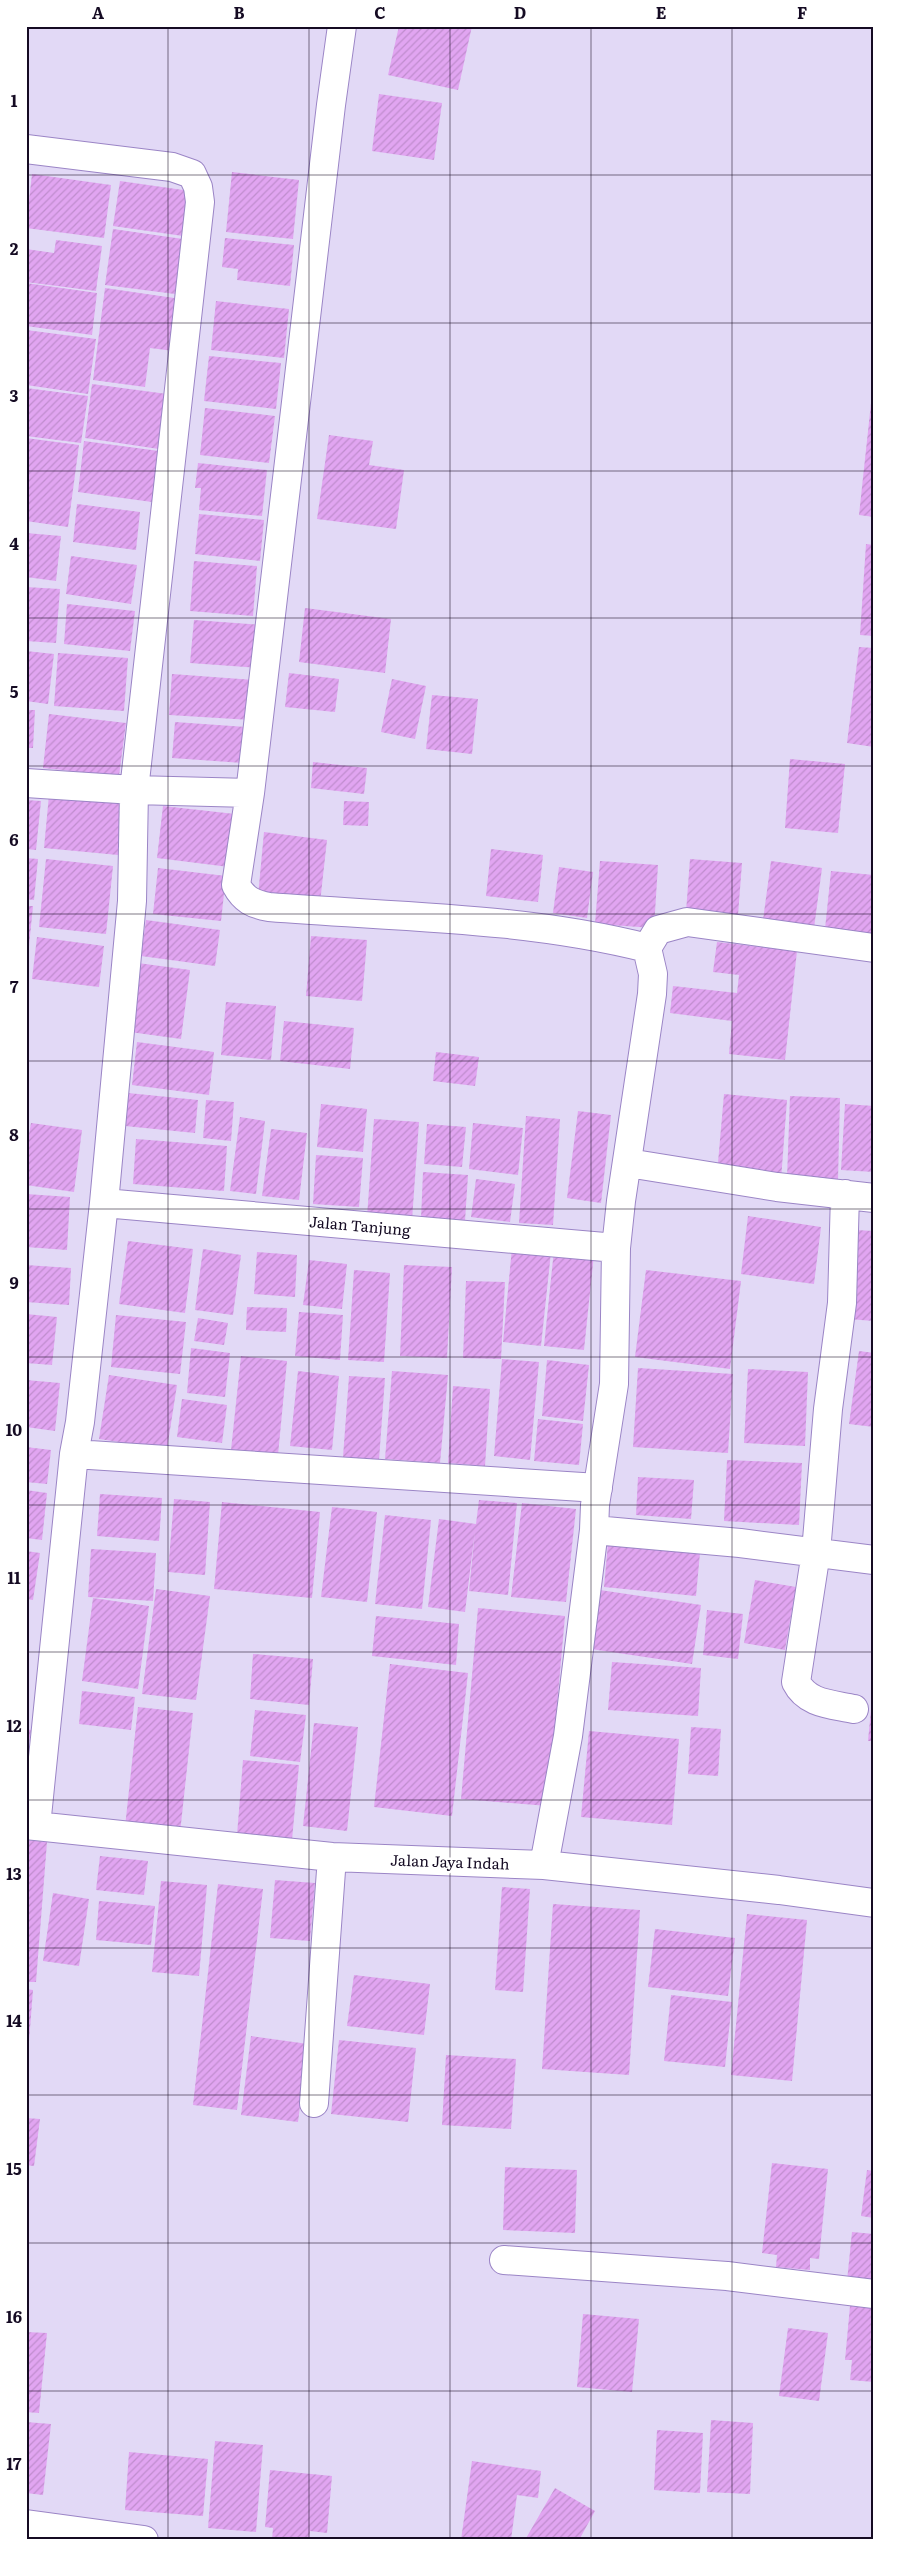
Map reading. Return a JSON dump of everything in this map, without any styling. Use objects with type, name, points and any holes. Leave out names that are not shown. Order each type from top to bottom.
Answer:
[{"type":"street","points":[[342,26],[331,105],[250,793],[236,885],[241,894],[252,903],[269,907],[522,927],[603,937],[647,948]]},
{"type":"street","points":[[26,150],[172,167],[192,174],[198,186],[199,212],[134,790],[132,901],[104,1202],[80,1422],[74,1454],[31,1825]]},
{"type":"street","points":[[26,783],[134,790],[250,793]]},
{"type":"street","points":[[544,1865],[568,1736],[594,1530],[594,1505],[614,1384],[616,1248],[652,994],[653,974],[647,948],[658,930],[687,922],[874,948]]},
{"type":"street","points":[[628,1163],[777,1187],[874,1198]]},
{"type":"street","points":[[845,1194],[842,1303],[828,1409],[816,1552],[796,1682],[802,1693],[811,1699],[854,1709]]},
{"type":"street","name":"Jalan Tanjung","points":[[104,1202],[616,1248]]},
{"type":"street","points":[[74,1454],[598,1488]]},
{"type":"street","points":[[594,1530],[740,1543],[874,1560]]},
{"type":"street","name":"Jalan Jaya Indah","points":[[31,1825],[332,1857],[544,1865],[779,1890],[874,1903]]},
{"type":"street","points":[[314,2103],[332,1857]]},
{"type":"street","points":[[504,2260],[727,2276],[874,2294]]},
{"type":"street","points":[[26,2524],[144,2540]]},
{"type":"building","points":[[399,26],[472,26],[458,90],[388,75]]},
{"type":"building","points":[[379,94],[442,103],[434,160],[372,151]]},
{"type":"building","points":[[232,172],[299,180],[293,239],[226,232]]},
{"type":"building","points":[[32,174],[111,185],[104,238],[26,228]]},
{"type":"building","points":[[120,181],[190,191],[183,236],[113,226]]},
{"type":"building","points":[[113,229],[183,239],[175,294],[105,285]]},
{"type":"building","points":[[225,238],[294,245],[290,286],[237,280],[238,269],[222,267]]},
{"type":"building","points":[[56,240],[102,246],[96,291],[26,282],[26,249],[54,253]]},
{"type":"building","points":[[26,283],[97,293],[92,335],[26,326]]},
{"type":"building","points":[[105,288],[181,299],[174,351],[150,348],[145,387],[93,380]]},
{"type":"building","points":[[216,301],[289,309],[284,358],[211,350]]},
{"type":"building","points":[[26,330],[96,339],[88,394],[26,385]]},
{"type":"building","points":[[209,356],[281,363],[276,409],[204,401]]},
{"type":"building","points":[[92,384],[167,394],[159,449],[85,438]]},
{"type":"building","points":[[26,388],[88,396],[81,443],[26,436]]},
{"type":"building","points":[[872,394],[874,394],[874,517],[859,515]]},
{"type":"building","points":[[205,408],[275,416],[269,463],[200,455]]},
{"type":"building","points":[[329,435],[373,441],[369,465],[404,470],[396,529],[317,519]]},
{"type":"building","points":[[26,438],[79,445],[68,527],[26,521]]},
{"type":"building","points":[[84,441],[159,451],[152,502],[78,492]]},
{"type":"building","points":[[198,463],[267,470],[262,516],[199,510],[201,488],[195,488]]},
{"type":"building","points":[[77,504],[140,512],[136,550],[73,542]]},
{"type":"building","points":[[199,514],[264,520],[260,561],[195,554]]},
{"type":"building","points":[[26,533],[61,536],[56,581],[26,577]]},
{"type":"building","points":[[866,544],[874,545],[874,636],[860,635]]},
{"type":"building","points":[[71,556],[137,565],[131,604],[66,594]]},
{"type":"building","points":[[194,561],[257,566],[253,616],[190,611]]},
{"type":"building","points":[[26,587],[60,589],[56,643],[26,641]]},
{"type":"building","points":[[67,604],[135,611],[130,651],[64,644]]},
{"type":"building","points":[[305,608],[391,619],[385,673],[299,662]]},
{"type":"building","points":[[194,620],[263,625],[260,668],[190,663]]},
{"type":"building","points":[[859,647],[874,648],[874,747],[847,743]]},
{"type":"building","points":[[26,651],[54,654],[48,704],[26,701]]},
{"type":"building","points":[[58,653],[128,658],[124,711],[54,706]]},
{"type":"building","points":[[289,673],[339,679],[335,712],[285,707]]},
{"type":"building","points":[[172,674],[254,680],[251,720],[169,715]]},
{"type":"building","points":[[392,679],[426,686],[415,739],[381,732]]},
{"type":"building","points":[[432,695],[478,699],[472,754],[426,749]]},
{"type":"building","points":[[26,710],[35,710],[33,748],[26,748]]},
{"type":"building","points":[[49,714],[126,723],[119,776],[43,768]]},
{"type":"building","points":[[175,722],[246,727],[243,763],[172,758]]},
{"type":"building","points":[[790,759],[845,764],[838,833],[785,828]]},
{"type":"building","points":[[313,762],[367,768],[364,794],[311,788]]},
{"type":"building","points":[[49,795],[123,803],[118,855],[44,848]]},
{"type":"building","points":[[26,800],[41,801],[36,850],[26,849]]},
{"type":"building","points":[[344,801],[369,802],[368,826],[343,825]]},
{"type":"building","points":[[163,806],[235,814],[229,867],[157,858]]},
{"type":"building","points":[[264,832],[327,840],[320,903],[258,896]]},
{"type":"building","points":[[491,849],[543,855],[538,902],[486,896]]},
{"type":"building","points":[[26,858],[38,859],[34,900],[26,899]]},
{"type":"building","points":[[46,859],[113,866],[106,934],[39,927]]},
{"type":"building","points":[[690,859],[742,863],[738,915],[686,912]]},
{"type":"building","points":[[600,861],[658,865],[654,928],[595,924]]},
{"type":"building","points":[[771,861],[822,868],[814,928],[763,920]]},
{"type":"building","points":[[559,867],[593,872],[587,918],[553,913]]},
{"type":"building","points":[[158,868],[226,876],[221,921],[153,914]]},
{"type":"building","points":[[831,871],[874,875],[874,935],[825,929]]},
{"type":"building","points":[[26,906],[33,906],[28,956],[26,955]]},
{"type":"building","points":[[146,920],[220,930],[215,966],[141,956]]},
{"type":"building","points":[[311,936],[367,940],[362,1001],[306,996]]},
{"type":"building","points":[[37,937],[104,946],[99,987],[32,979]]},
{"type":"building","points":[[717,942],[797,951],[785,1060],[729,1054],[732,1021],[670,1013],[673,986],[737,993],[739,975],[713,972]]},
{"type":"building","points":[[138,963],[190,970],[181,1039],[130,1032]]},
{"type":"building","points":[[226,1002],[276,1006],[271,1060],[221,1055]]},
{"type":"building","points":[[284,1021],[354,1028],[350,1069],[280,1061]]},
{"type":"building","points":[[137,1042],[214,1052],[209,1095],[132,1085]]},
{"type":"building","points":[[436,1052],[479,1057],[475,1086],[433,1081]]},
{"type":"building","points":[[128,1093],[198,1100],[195,1133],[125,1126]]},
{"type":"building","points":[[724,1094],[787,1100],[781,1180],[717,1174]]},
{"type":"building","points":[[790,1096],[840,1098],[838,1180],[787,1178]]},
{"type":"building","points":[[206,1100],[234,1102],[231,1141],[203,1138]]},
{"type":"building","points":[[321,1104],[367,1109],[363,1152],[317,1147]]},
{"type":"building","points":[[845,1104],[874,1106],[874,1172],[841,1170]]},
{"type":"building","points":[[578,1111],[611,1115],[601,1203],[567,1198]]},
{"type":"building","points":[[526,1116],[560,1119],[553,1225],[519,1223]]},
{"type":"building","points":[[240,1117],[265,1121],[256,1194],[230,1191]]},
{"type":"building","points":[[374,1119],[419,1122],[412,1220],[367,1217]]},
{"type":"building","points":[[31,1123],[82,1130],[74,1192],[26,1185],[26,1151]]},
{"type":"building","points":[[473,1123],[523,1128],[518,1175],[469,1169]]},
{"type":"building","points":[[427,1124],[466,1127],[462,1167],[424,1164]]},
{"type":"building","points":[[271,1129],[307,1133],[299,1200],[262,1196]]},
{"type":"building","points":[[136,1139],[227,1146],[224,1191],[133,1184]]},
{"type":"building","points":[[316,1155],[363,1158],[359,1207],[313,1204]]},
{"type":"building","points":[[423,1172],[468,1175],[465,1221],[421,1219]]},
{"type":"building","points":[[476,1179],[515,1184],[510,1222],[471,1217]]},
{"type":"building","points":[[26,1194],[70,1197],[67,1250],[26,1247]]},
{"type":"building","points":[[748,1216],[821,1227],[814,1284],[741,1274]]},
{"type":"building","points":[[856,1230],[874,1231],[874,1321],[848,1319]]},
{"type":"building","points":[[128,1241],[193,1249],[185,1313],[119,1304]]},
{"type":"building","points":[[512,1248],[551,1252],[541,1346],[503,1342]]},
{"type":"building","points":[[203,1249],[241,1255],[233,1315],[195,1310]]},
{"type":"building","points":[[554,1250],[594,1254],[584,1350],[544,1346]]},
{"type":"building","points":[[257,1252],[297,1255],[295,1297],[254,1294]]},
{"type":"building","points":[[309,1260],[347,1264],[342,1309],[303,1305]]},
{"type":"building","points":[[26,1265],[71,1268],[69,1305],[26,1302]]},
{"type":"building","points":[[404,1265],[452,1267],[447,1358],[400,1356]]},
{"type":"building","points":[[354,1270],[390,1273],[384,1362],[348,1360]]},
{"type":"building","points":[[646,1270],[741,1281],[730,1369],[635,1357]]},
{"type":"building","points":[[466,1281],[505,1282],[501,1359],[463,1358]]},
{"type":"building","points":[[247,1307],[287,1308],[286,1332],[246,1330]]},
{"type":"building","points":[[299,1312],[343,1315],[340,1360],[295,1356]]},
{"type":"building","points":[[26,1314],[57,1317],[52,1365],[26,1363]]},
{"type":"building","points":[[116,1315],[186,1322],[180,1374],[111,1367]]},
{"type":"building","points":[[198,1318],[228,1323],[224,1345],[194,1341]]},
{"type":"building","points":[[191,1348],[230,1353],[225,1397],[187,1393]]},
{"type":"building","points":[[859,1351],[874,1353],[874,1427],[849,1424]]},
{"type":"building","points":[[241,1356],[287,1361],[278,1455],[231,1450]]},
{"type":"building","points":[[502,1359],[539,1362],[530,1460],[494,1456]]},
{"type":"building","points":[[547,1360],[589,1365],[583,1421],[542,1416]]},
{"type":"building","points":[[638,1368],[733,1374],[728,1453],[633,1447]]},
{"type":"building","points":[[748,1369],[808,1372],[805,1446],[744,1443]]},
{"type":"building","points":[[298,1371],[339,1376],[332,1450],[290,1446]]},
{"type":"building","points":[[392,1371],[448,1375],[440,1463],[385,1459]]},
{"type":"building","points":[[109,1375],[177,1385],[167,1449],[99,1439]]},
{"type":"building","points":[[349,1376],[385,1378],[379,1460],[343,1457]]},
{"type":"building","points":[[26,1380],[60,1383],[55,1431],[26,1427]]},
{"type":"building","points":[[453,1386],[490,1389],[485,1466],[448,1463]]},
{"type":"building","points":[[182,1399],[227,1405],[222,1443],[177,1437]]},
{"type":"building","points":[[538,1419],[583,1424],[579,1465],[534,1461]]},
{"type":"building","points":[[26,1447],[51,1450],[47,1484],[26,1482]]},
{"type":"building","points":[[727,1460],[802,1463],[799,1525],[724,1521]]},
{"type":"building","points":[[638,1477],[694,1480],[691,1519],[636,1515]]},
{"type":"building","points":[[26,1490],[47,1493],[42,1540],[26,1538]]},
{"type":"building","points":[[100,1494],[162,1498],[159,1541],[97,1536]]},
{"type":"building","points":[[174,1499],[210,1502],[205,1575],[168,1572]]},
{"type":"building","points":[[479,1500],[517,1503],[508,1595],[469,1591],[475,1531],[465,1612],[428,1607],[439,1519],[476,1524]]},
{"type":"building","points":[[222,1502],[320,1512],[312,1598],[214,1589]]},
{"type":"building","points":[[522,1503],[576,1509],[566,1602],[511,1597]]},
{"type":"building","points":[[332,1507],[377,1512],[367,1602],[321,1597]]},
{"type":"building","points":[[385,1515],[431,1520],[422,1609],[375,1604]]},
{"type":"building","points":[[608,1543],[700,1553],[696,1596],[604,1587]]},
{"type":"building","points":[[91,1549],[156,1553],[153,1601],[88,1597]]},
{"type":"building","points":[[26,1551],[40,1553],[33,1600],[26,1599]]},
{"type":"building","points":[[755,1580],[796,1587],[785,1650],[744,1643]]},
{"type":"building","points":[[156,1589],[210,1596],[196,1700],[142,1694]]},
{"type":"building","points":[[600,1590],[701,1605],[692,1664],[591,1649]]},
{"type":"building","points":[[93,1598],[149,1606],[138,1689],[82,1681]]},
{"type":"building","points":[[478,1608],[565,1616],[548,1806],[461,1799]]},
{"type":"building","points":[[707,1610],[743,1614],[738,1659],[703,1655]]},
{"type":"building","points":[[376,1616],[459,1624],[456,1665],[372,1656]]},
{"type":"building","points":[[253,1654],[313,1659],[309,1705],[250,1699]]},
{"type":"building","points":[[612,1662],[701,1668],[698,1716],[608,1710]]},
{"type":"building","points":[[390,1664],[468,1673],[452,1816],[374,1807]]},
{"type":"building","points":[[82,1691],[135,1697],[131,1730],[79,1724]]},
{"type":"building","points":[[872,1699],[874,1699],[874,1741],[868,1741]]},
{"type":"building","points":[[138,1707],[193,1713],[180,1833],[125,1827]]},
{"type":"building","points":[[255,1710],[306,1715],[300,1762],[250,1756]]},
{"type":"building","points":[[314,1723],[358,1727],[347,1831],[303,1826]]},
{"type":"building","points":[[691,1727],[721,1729],[718,1776],[688,1774]]},
{"type":"building","points":[[26,1729],[31,1730],[27,1755],[26,1755]]},
{"type":"building","points":[[589,1731],[679,1739],[672,1825],[581,1817]]},
{"type":"building","points":[[243,1760],[299,1765],[292,1840],[237,1835]]},
{"type":"building","points":[[26,1840],[47,1842],[36,1982],[26,1982]]},
{"type":"building","points":[[100,1856],[148,1861],[144,1895],[96,1890]]},
{"type":"building","points":[[275,1880],[315,1883],[310,1941],[270,1938]]},
{"type":"building","points":[[161,1881],[207,1885],[199,1976],[152,1972]]},
{"type":"building","points":[[218,1884],[263,1889],[237,2110],[193,2105]]},
{"type":"building","points":[[502,1887],[530,1889],[523,1992],[495,1990]]},
{"type":"building","points":[[53,1893],[89,1899],[79,1966],[43,1961]]},
{"type":"building","points":[[99,1901],[155,1906],[151,1945],[96,1940]]},
{"type":"building","points":[[553,1904],[640,1910],[629,2075],[542,2069]]},
{"type":"building","points":[[747,1914],[807,1920],[792,2081],[731,2075]]},
{"type":"building","points":[[655,1929],[735,1938],[728,1996],[648,1987]]},
{"type":"building","points":[[354,1975],[430,1984],[424,2035],[347,2026]]},
{"type":"building","points":[[26,1989],[33,1990],[28,2054],[26,2054]]},
{"type":"building","points":[[671,1995],[732,2002],[725,2067],[664,2061]]},
{"type":"building","points":[[251,2036],[308,2044],[298,2122],[241,2115]]},
{"type":"building","points":[[339,2040],[416,2048],[408,2122],[331,2114]]},
{"type":"building","points":[[446,2055],[516,2059],[511,2129],[442,2125]]},
{"type":"building","points":[[26,2118],[40,2119],[34,2166],[26,2165]]},
{"type":"building","points":[[772,2163],[828,2169],[819,2259],[810,2258],[810,2270],[776,2267],[777,2255],[762,2253]]},
{"type":"building","points":[[505,2167],[577,2170],[575,2233],[503,2230]]},
{"type":"building","points":[[867,2170],[874,2171],[874,2218],[861,2216]]},
{"type":"building","points":[[852,2232],[874,2234],[874,2283],[847,2281]]},
{"type":"building","points":[[850,2306],[874,2308],[874,2382],[850,2380],[852,2360],[845,2360]]},
{"type":"building","points":[[583,2314],[639,2319],[632,2392],[577,2387]]},
{"type":"building","points":[[788,2328],[828,2333],[819,2401],[779,2396]]},
{"type":"building","points":[[26,2332],[47,2333],[39,2413],[26,2412]]},
{"type":"building","points":[[711,2420],[753,2423],[750,2494],[707,2492]]},
{"type":"building","points":[[26,2422],[51,2424],[43,2495],[26,2493]]},
{"type":"building","points":[[657,2430],[703,2433],[700,2493],[654,2490]]},
{"type":"building","points":[[215,2441],[263,2445],[256,2532],[208,2528]]},
{"type":"building","points":[[129,2452],[208,2459],[203,2516],[125,2510]]},
{"type":"building","points":[[472,2461],[541,2471],[538,2498],[517,2495],[511,2540],[461,2540]]},
{"type":"building","points":[[270,2470],[332,2476],[327,2533],[310,2531],[309,2540],[272,2540],[273,2528],[265,2527]]},
{"type":"building","points":[[555,2488],[595,2511],[579,2540],[525,2540]]}]
